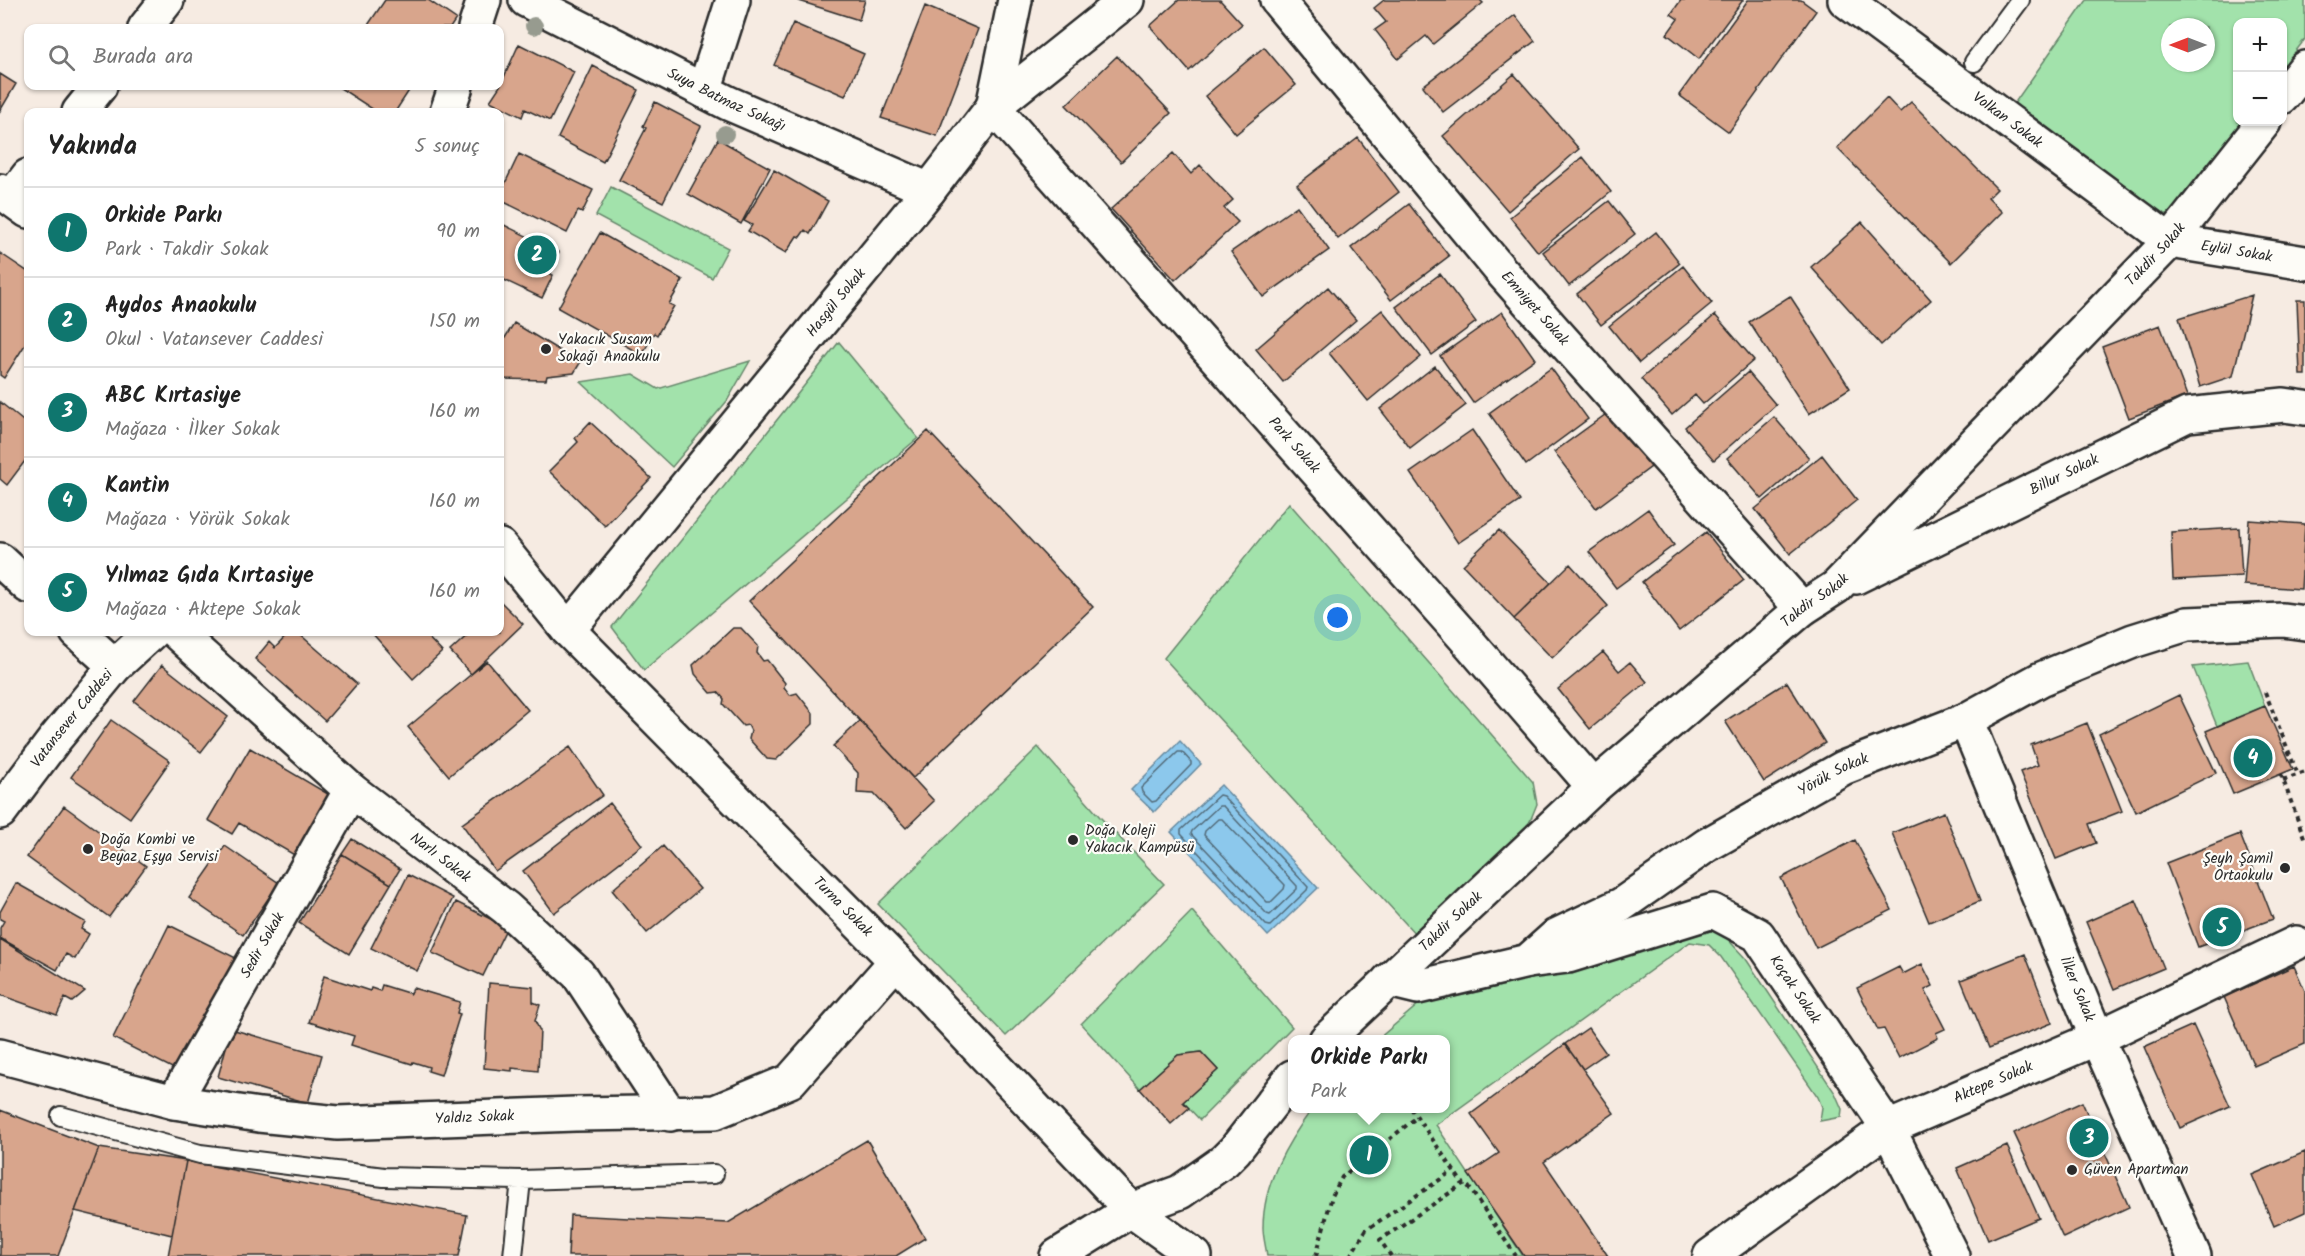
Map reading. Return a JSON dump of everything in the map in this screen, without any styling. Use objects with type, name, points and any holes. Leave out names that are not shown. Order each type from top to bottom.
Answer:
[{"type":"street","points":[[148,24],[167,0]]},
{"type":"street","points":[[476,24],[484,0]]},
{"type":"street","name":"Suya Batmaz Sokağı","points":[[526,0],[704,91],[929,190]]},
{"type":"street","points":[[704,91],[733,0]]},
{"type":"street","points":[[993,107],[1015,0]]},
{"type":"street","name":"Hasgül Sokak","points":[[568,630],[929,190],[993,107],[1127,0]]},
{"type":"street","name":"Emniyet Sokak","points":[[1277,0],[1502,272],[1802,609]]},
{"type":"street","name":"Volkan Sokak","points":[[1845,0],[2170,241]]},
{"type":"street","points":[[2287,92],[2305,68]]},
{"type":"street","points":[[82,108],[97,90]]},
{"type":"street","points":[[448,108],[455,90]]},
{"type":"street","name":"Park Sokak","points":[[993,107],[1466,639],[1594,787]]},
{"type":"street","name":"Takdir Sokak","points":[[1331,1035],[1594,787],[1802,609],[1836,587],[2170,241],[2261,126]]},
{"type":"street","name":"Eylül Sokak","points":[[2170,241],[2305,263]]},
{"type":"street","name":"Billur Sokak","points":[[1836,587],[2187,416],[2284,405],[2305,408]]},
{"type":"street","name":"Turna Sokak","points":[[504,551],[568,630],[896,961],[1131,1210],[1195,1256]]},
{"type":"street","points":[[0,560],[24,582]]},
{"type":"street","name":"Yörük Sokak","points":[[1389,980],[1418,987],[1528,961],[1556,936],[1621,905],[1707,845],[1843,768],[1966,720],[2041,680],[2133,641],[2187,624],[2283,620],[2305,623]]},
{"type":"street","points":[[81,636],[115,666]]},
{"type":"street","name":"Vatansever Caddesi","points":[[0,812],[115,666],[148,636]]},
{"type":"street","name":"Narlı Sokak","points":[[180,636],[351,790],[506,908],[578,974],[670,1114]]},
{"type":"street","name":"İlker Sokak","points":[[1966,720],[2097,1038],[2194,1256]]},
{"type":"street","name":"Sedir Sokak","points":[[174,1102],[351,790]]},
{"type":"street","name":"Koçak Sokak","points":[[1528,961],[1568,956],[1713,911],[1758,935],[1888,1128],[1952,1256]]},
{"type":"street","name":"Aktepe Sokak","points":[[1710,1256],[1888,1128],[2097,1038],[2296,943]]},
{"type":"street","name":"Yaldız Sokak","points":[[0,1056],[174,1102],[259,1115],[338,1123],[575,1114],[715,1112],[790,1081],[896,961]]},
{"type":"street","points":[[1057,1256],[1131,1210],[1180,1192],[1224,1161],[1288,1083]]},
{"type":"lane","points":[[1974,62],[2020,0]]},
{"type":"lane","points":[[61,1116],[200,1154],[384,1177],[521,1180],[714,1174]]},
{"type":"lane","points":[[513,1256],[521,1180]]},
{"type":"path","points":[[2265,692],[2298,775]]},
{"type":"path","points":[[2283,780],[2305,772]]},
{"type":"path","points":[[2280,774],[2305,840]]},
{"type":"path","points":[[1414,1113],[1516,1256]]},
{"type":"path","points":[[1316,1256],[1332,1196],[1342,1177],[1417,1117]]},
{"type":"path","points":[[1350,1256],[1366,1230],[1454,1170]]},
{"type":"path","points":[[1391,1256],[1380,1240],[1463,1184]]},
{"type":"green space","points":[[2087,0],[2305,0],[2305,39],[2287,63],[2287,18],[2233,18],[2233,126],[2240,126],[2180,205],[2170,214],[2157,214],[2011,108]]},
{"type":"green space","points":[[611,187],[728,248],[712,278],[596,216]]},
{"type":"green space","points":[[839,342],[918,438],[644,670],[612,627]]},
{"type":"green space","points":[[750,361],[727,401],[672,467],[581,382],[633,374],[658,389]]},
{"type":"green space","points":[[1289,503],[1533,782],[1537,804],[1526,831],[1417,936],[1164,658]]},
{"type":"green space","points":[[2248,661],[2265,706],[2217,726],[2193,667]]},
{"type":"green space","points":[[1038,747],[1164,884],[1006,1036],[878,904]]},
{"type":"green space","points":[[1192,911],[1292,1027],[1200,1120],[1183,1102],[1218,1070],[1201,1052],[1178,1055],[1140,1089],[1081,1024]]},
{"type":"green space","points":[[1710,927],[1722,933],[1746,959],[1835,1093],[1842,1109],[1841,1117],[1820,1121],[1822,1107],[1818,1097],[1721,957],[1709,945],[1690,942],[1436,1125],[1523,1256],[1267,1256],[1263,1228],[1267,1195],[1278,1164],[1309,1113],[1450,1113],[1450,1035],[1383,1035],[1419,1004],[1482,991],[1632,951]]},
{"type":"water","points":[[1180,741],[1201,764],[1154,812],[1131,790]]},
{"type":"water","points":[[1221,785],[1318,888],[1268,936],[1171,832]]},
{"type":"building","points":[[385,0],[428,0],[456,19],[453,24],[369,24]]},
{"type":"building","points":[[796,0],[865,0],[859,20]]},
{"type":"building","points":[[1179,0],[1220,0],[1242,24],[1189,71],[1150,26]]},
{"type":"building","points":[[1384,0],[1480,0],[1483,3],[1433,44],[1426,36],[1398,59],[1375,30],[1386,22],[1374,8]]},
{"type":"building","points":[[1681,0],[1743,0],[1699,59],[1667,34],[1678,19],[1671,14]]},
{"type":"building","points":[[1748,0],[1801,0],[1816,11],[1729,132],[1679,95]]},
{"type":"building","points":[[925,6],[978,29],[937,136],[881,118]]},
{"type":"building","points":[[1515,15],[1535,41],[1443,112],[1423,86]]},
{"type":"building","points":[[793,23],[864,54],[845,96],[774,65]]},
{"type":"building","points":[[519,44],[574,72],[550,121],[525,109],[522,117],[490,101],[497,90],[504,90],[504,77]]},
{"type":"building","points":[[1264,47],[1296,85],[1236,134],[1205,96]]},
{"type":"building","points":[[1117,56],[1171,113],[1121,162],[1066,105]]},
{"type":"building","points":[[593,66],[639,90],[603,162],[558,138]]},
{"type":"building","points":[[0,74],[16,84],[0,111]]},
{"type":"building","points":[[1514,74],[1579,149],[1508,211],[1443,136]]},
{"type":"building","points":[[343,90],[409,90],[398,108],[371,108]]},
{"type":"building","points":[[1887,98],[1900,112],[1911,102],[1997,189],[1988,198],[2002,212],[1951,263],[1837,148]]},
{"type":"building","points":[[655,102],[701,126],[663,202],[619,180],[646,128],[643,126]]},
{"type":"building","points":[[1358,138],[1399,192],[1338,239],[1297,185]]},
{"type":"building","points":[[718,139],[770,168],[741,224],[688,194]]},
{"type":"building","points":[[1173,153],[1191,174],[1200,165],[1233,200],[1224,208],[1238,222],[1175,280],[1111,209]]},
{"type":"building","points":[[519,154],[593,190],[582,213],[578,211],[567,233],[504,202],[504,186]]},
{"type":"building","points":[[1583,157],[1611,192],[1538,252],[1510,217]]},
{"type":"building","points":[[774,170],[828,201],[810,234],[805,230],[800,237],[797,236],[786,253],[748,231],[752,225],[744,221]]},
{"type":"building","points":[[1609,201],[1635,234],[1569,286],[1543,252]]},
{"type":"building","points":[[1409,204],[1449,256],[1391,300],[1351,248]]},
{"type":"building","points":[[1297,206],[1329,250],[1263,297],[1231,252]]},
{"type":"building","points":[[1862,222],[1931,300],[1881,345],[1811,267]]},
{"type":"building","points":[[504,225],[559,252],[549,273],[553,275],[542,298],[504,280]]},
{"type":"building","points":[[1656,232],[1680,263],[1601,325],[1577,294]]},
{"type":"building","points":[[600,233],[683,280],[669,304],[674,306],[657,335],[654,333],[642,355],[558,308]]},
{"type":"building","points":[[0,253],[24,269],[24,346],[4,378],[0,375]]},
{"type":"building","points":[[1683,266],[1712,303],[1639,363],[1609,326]]},
{"type":"building","points":[[1440,274],[1476,322],[1432,355],[1396,307]]},
{"type":"building","points":[[1328,287],[1356,320],[1283,382],[1256,349]]},
{"type":"building","points":[[2252,295],[2233,376],[2200,387],[2179,318]]},
{"type":"building","points":[[1790,296],[1850,388],[1809,414],[1749,322]]},
{"type":"building","points":[[2297,300],[2305,300],[2305,375],[2300,375]]},
{"type":"building","points":[[1382,310],[1421,357],[1368,401],[1329,353]]},
{"type":"building","points":[[1502,312],[1535,359],[1473,403],[1440,356]]},
{"type":"building","points":[[1715,315],[1754,360],[1703,404],[1695,395],[1672,415],[1641,379]]},
{"type":"building","points":[[514,323],[580,363],[574,373],[547,376],[546,380],[504,379],[504,339]]},
{"type":"building","points":[[2160,325],[2187,396],[2129,418],[2102,347]]},
{"type":"building","points":[[1435,366],[1466,405],[1410,448],[1380,409]]},
{"type":"building","points":[[1551,368],[1588,419],[1526,465],[1489,413]]},
{"type":"building","points":[[1748,372],[1776,405],[1714,460],[1685,427]]},
{"type":"building","points":[[0,402],[24,422],[24,462],[7,485],[0,479]]},
{"type":"building","points":[[1609,412],[1651,467],[1596,508],[1554,452]]},
{"type":"building","points":[[1774,417],[1809,458],[1762,499],[1727,458]]},
{"type":"building","points":[[590,422],[651,478],[605,526],[549,471],[578,442],[575,438]]},
{"type":"building","points":[[1472,430],[1520,501],[1458,543],[1410,473]]},
{"type":"building","points":[[928,431],[1093,607],[913,778],[749,601]]},
{"type":"building","points":[[1822,455],[1857,500],[1790,554],[1755,509]]},
{"type":"building","points":[[1648,509],[1674,545],[1616,588],[1589,552]]},
{"type":"building","points":[[2249,520],[2305,524],[2301,589],[2244,585]]},
{"type":"building","points":[[2239,528],[2242,576],[2173,580],[2171,532]]},
{"type":"building","points":[[1499,530],[1551,583],[1514,619],[1463,565]]},
{"type":"building","points":[[1706,532],[1744,580],[1679,631],[1642,582]]},
{"type":"building","points":[[1570,564],[1608,606],[1552,658],[1514,619]]},
{"type":"building","points":[[504,605],[523,624],[471,674],[450,651],[467,636],[504,636]]},
{"type":"building","points":[[733,628],[741,628],[758,646],[757,653],[763,661],[767,660],[785,683],[784,687],[790,695],[797,693],[813,713],[813,724],[776,760],[767,759],[749,739],[751,731],[748,725],[743,726],[723,704],[724,699],[718,692],[711,693],[695,674],[693,665]]},
{"type":"building","points":[[286,636],[302,636],[357,684],[325,721],[255,659],[269,642],[275,648]]},
{"type":"building","points":[[375,636],[427,636],[442,652],[413,679]]},
{"type":"building","points":[[1603,652],[1619,671],[1630,662],[1647,682],[1590,729],[1558,689]]},
{"type":"building","points":[[487,661],[528,710],[449,776],[408,727]]},
{"type":"building","points":[[162,665],[228,717],[201,752],[134,701]]},
{"type":"building","points":[[1787,682],[1825,743],[1764,782],[1725,721]]},
{"type":"building","points":[[2179,695],[2216,773],[2136,812],[2099,734]]},
{"type":"building","points":[[2265,706],[2293,769],[2233,794],[2206,731]]},
{"type":"building","points":[[111,720],[170,761],[130,818],[71,777]]},
{"type":"building","points":[[860,721],[934,801],[906,828],[874,794],[857,793],[858,773],[833,746]]},
{"type":"building","points":[[2087,723],[2122,811],[2089,824],[2096,843],[2056,859],[2020,772],[2038,765],[2031,745]]},
{"type":"building","points":[[570,747],[603,795],[495,871],[462,824]]},
{"type":"building","points":[[250,748],[338,800],[303,860],[239,823],[232,834],[208,820]]},
{"type":"building","points":[[610,803],[642,845],[554,913],[523,871]]},
{"type":"building","points":[[64,806],[146,866],[109,917],[27,857]]},
{"type":"building","points":[[1944,812],[1980,901],[1929,922],[1892,833]]},
{"type":"building","points":[[2240,834],[2273,919],[2198,947],[2166,863]]},
{"type":"building","points":[[352,839],[400,869],[391,884],[342,854]]},
{"type":"building","points":[[1855,840],[1892,910],[1816,948],[1781,878]]},
{"type":"building","points":[[225,846],[279,883],[243,935],[189,898]]},
{"type":"building","points":[[663,846],[700,889],[647,933],[612,890]]},
{"type":"building","points":[[342,854],[391,884],[349,954],[299,923]]},
{"type":"building","points":[[408,875],[453,898],[417,971],[371,948]]},
{"type":"building","points":[[16,883],[85,922],[81,929],[89,934],[75,959],[66,954],[57,970],[0,938],[0,928],[4,921],[0,919],[0,912]]},
{"type":"building","points":[[2136,900],[2164,968],[2114,989],[2086,922]]},
{"type":"building","points":[[456,902],[507,927],[483,976],[432,953]]},
{"type":"building","points":[[169,925],[238,959],[182,1073],[113,1038]]},
{"type":"building","points":[[0,939],[85,991],[72,1002],[65,998],[57,1015],[0,995]]},
{"type":"building","points":[[2025,954],[2052,1023],[1989,1048],[1961,980]]},
{"type":"building","points":[[1922,964],[1933,986],[1925,990],[1945,1029],[1936,1033],[1938,1038],[1899,1058],[1884,1029],[1878,1030],[1857,988],[1899,967],[1903,974]]},
{"type":"building","points":[[2294,966],[2305,991],[2305,1044],[2254,1066],[2224,997]]},
{"type":"building","points":[[324,976],[370,991],[371,988],[380,991],[382,985],[411,994],[413,988],[460,1002],[457,1013],[460,1014],[441,1075],[428,1071],[429,1067],[351,1045],[354,1036],[309,1022]]},
{"type":"building","points":[[489,983],[533,987],[533,1002],[540,1005],[535,1021],[540,1031],[538,1071],[484,1068]]},
{"type":"building","points":[[2193,1025],[2230,1106],[2180,1128],[2144,1047]]},
{"type":"building","points":[[1588,1028],[1606,1053],[1583,1069],[1565,1044]]},
{"type":"building","points":[[231,1029],[322,1055],[308,1103],[218,1077]]},
{"type":"building","points":[[1565,1044],[1614,1113],[1544,1162],[1608,1256],[1524,1256],[1468,1174],[1499,1153],[1471,1114]]},
{"type":"building","points":[[1201,1052],[1218,1070],[1183,1102],[1189,1108],[1171,1124],[1140,1089],[1178,1055]]},
{"type":"building","name":"Güven Apartman","points":[[2082,1102],[2129,1207],[2063,1238],[2014,1133]]},
{"type":"building","points":[[0,1110],[99,1148],[58,1256],[0,1256]]},
{"type":"building","points":[[867,1140],[925,1238],[896,1256],[568,1256],[570,1215],[728,1223]]},
{"type":"building","points":[[2007,1146],[2039,1218],[1988,1240],[1957,1168]]},
{"type":"building","points":[[99,1148],[186,1161],[172,1235],[75,1211]]},
{"type":"building","points":[[2305,1152],[2305,1212],[2274,1226],[2252,1175]]},
{"type":"building","points":[[186,1161],[467,1215],[459,1256],[168,1256]]},
{"type":"place","name":"Aydos Anaokulu","points":[[537,255]]},
{"type":"place","name":"Yakacık Susam Sokağı Anaokulu","points":[[546,349]]},
{"type":"place","name":"Kantin","points":[[2253,758]]},
{"type":"place","name":"Doğa Koleji Yakacık Kampüsü","points":[[1073,840]]},
{"type":"place","name":"Doğa Kombi ve Beyaz Eşya Servisi","points":[[88,849]]},
{"type":"place","name":"Şeyh Şamil Ortaokulu","points":[[2285,868]]},
{"type":"place","name":"Yılmaz Gıda Kırtasiye","points":[[2222,927]]},
{"type":"place","name":"ABC Kırtasiye","points":[[2089,1138]]},
{"type":"place","name":"Orkide Parkı","points":[[1369,1155]]},
{"type":"place","name":"Güven Apartman","points":[[2072,1170]]}]
